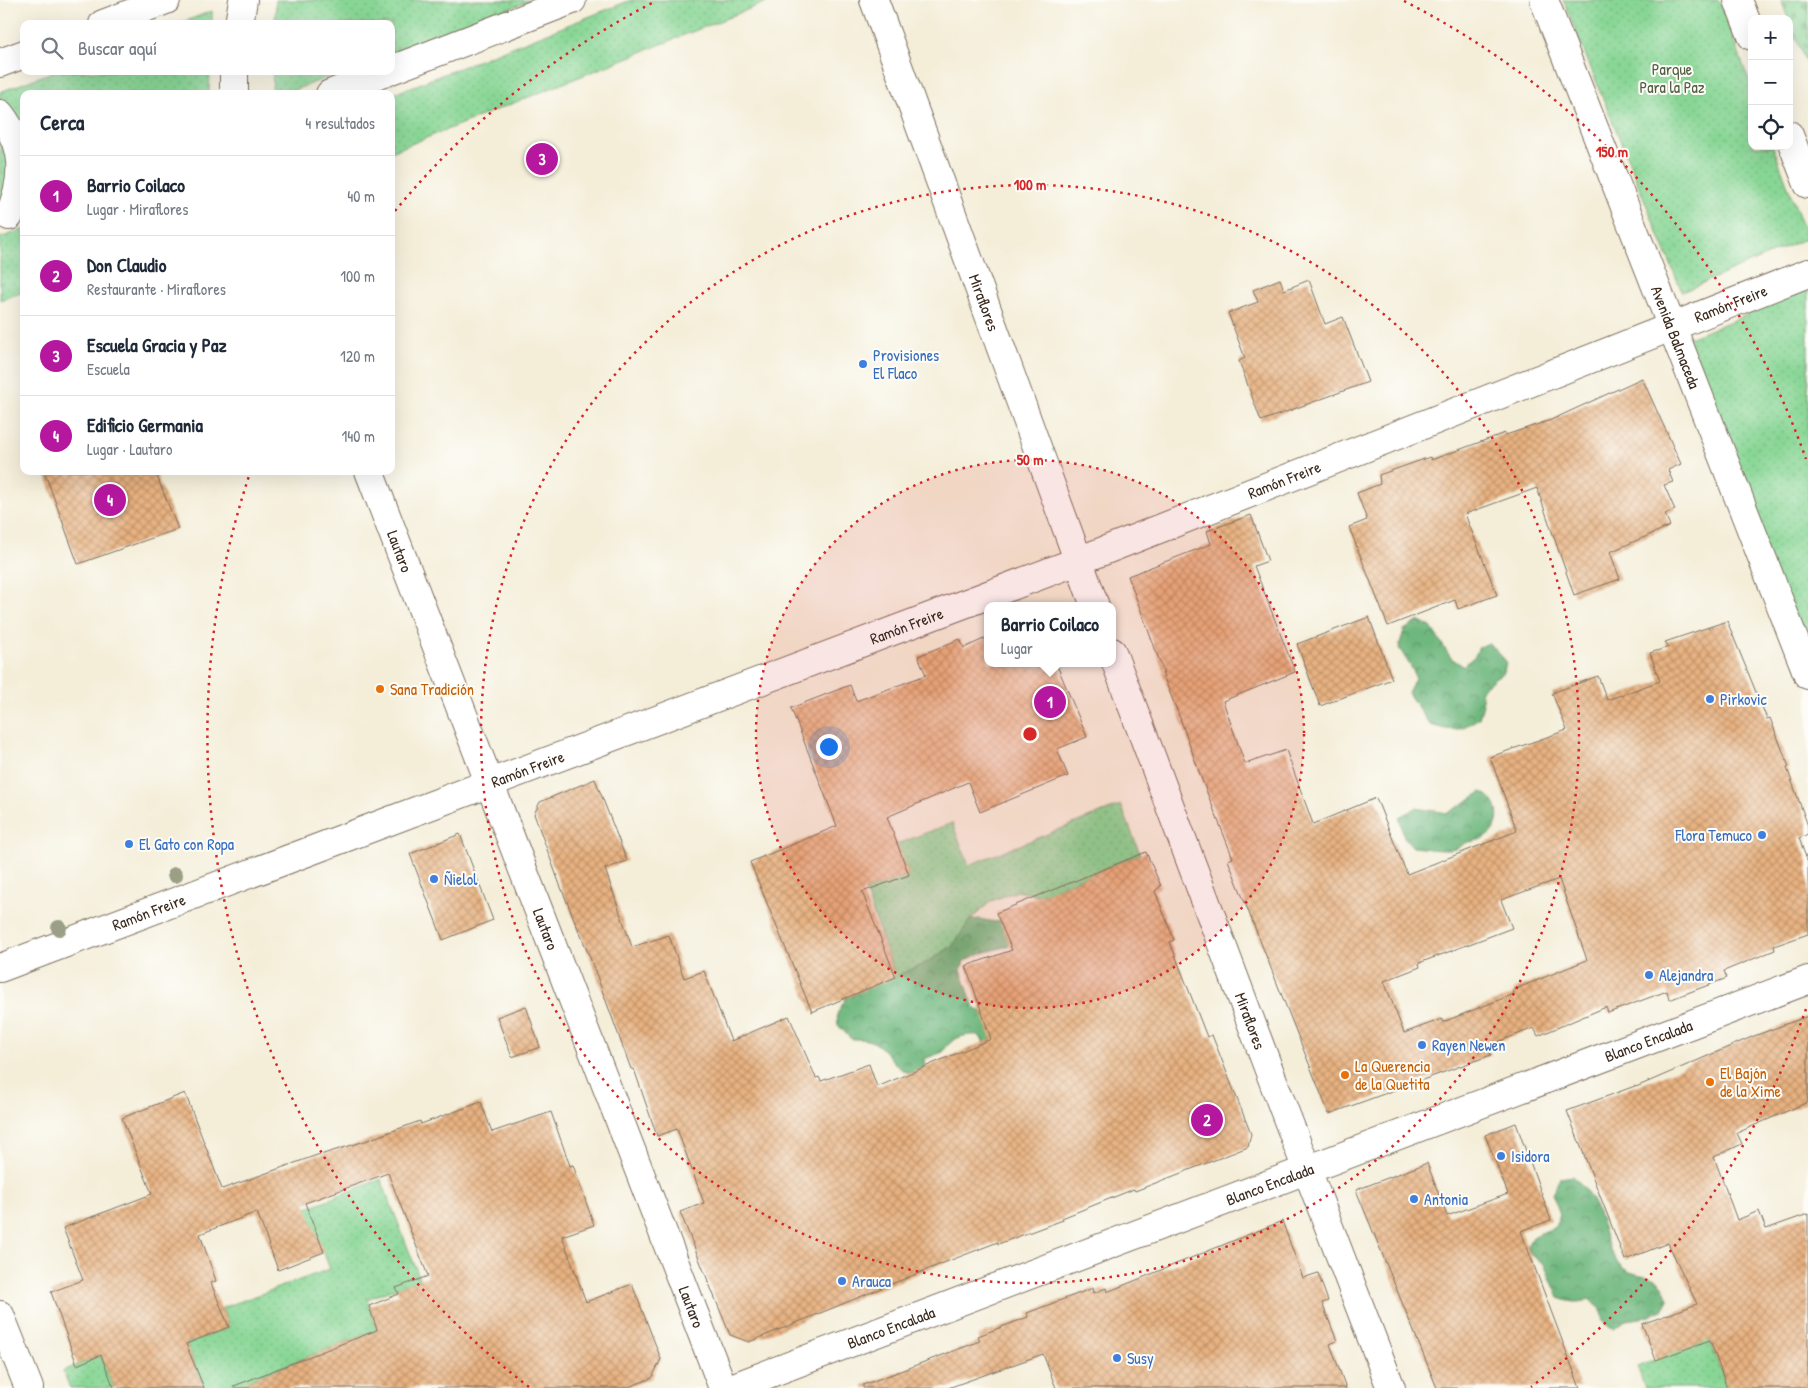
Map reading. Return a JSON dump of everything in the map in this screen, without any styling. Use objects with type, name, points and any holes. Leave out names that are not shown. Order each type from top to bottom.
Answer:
[{"type":"street","points":[[114,20],[166,0]]},
{"type":"street","points":[[240,20],[243,0]]},
{"type":"street","points":[[395,69],[572,0]]},
{"type":"street","name":"Miraflores","points":[[874,0],[1093,602]]},
{"type":"street","name":"Avenida Balmaceda","points":[[1544,0],[1808,674]]},
{"type":"street","points":[[1738,0],[1748,26]]},
{"type":"street","points":[[0,63],[20,56]]},
{"type":"street","points":[[234,75],[234,90]]},
{"type":"street","points":[[340,90],[380,75]]},
{"type":"street","points":[[0,114],[13,134],[20,154],[18,196],[11,215]]},
{"type":"street","points":[[1793,145],[1808,184]]},
{"type":"street","name":"Ramón Freire","points":[[0,968],[1078,561],[1808,273]]},
{"type":"street","name":"Lautaro","points":[[371,475],[723,1388]]},
{"type":"street","name":"Miraflores","points":[[1116,663],[1391,1388]]},
{"type":"street","name":"Blanco Encalada","points":[[731,1388],[1808,980]]},
{"type":"street","points":[[0,1315],[29,1388]]},
{"type":"green space","points":[[276,0],[532,0],[395,51],[395,20],[275,20]]},
{"type":"green space","points":[[631,0],[772,0],[395,150],[395,93]]},
{"type":"green space","name":"Parque Para la Paz","points":[[1563,0],[1719,0],[1748,78],[1748,150],[1774,150],[1807,238],[1682,292]]},
{"type":"green space","points":[[1781,0],[1808,0],[1808,69],[1793,31],[1793,15],[1787,15]]},
{"type":"green space","points":[[212,11],[212,20],[188,20]]},
{"type":"green space","points":[[45,75],[210,75],[209,90],[20,90],[20,194],[0,201],[0,92]]},
{"type":"green space","points":[[273,75],[334,75],[294,90],[272,90]]},
{"type":"green space","points":[[20,230],[20,293],[0,300],[0,238]]},
{"type":"green space","points":[[1808,290],[1808,661],[1684,340]]},
{"type":"green space","points":[[1419,621],[1431,627],[1451,658],[1463,666],[1475,656],[1479,647],[1489,643],[1506,661],[1504,672],[1481,690],[1483,705],[1479,718],[1466,726],[1451,730],[1430,725],[1408,693],[1415,678],[1413,670],[1399,648],[1404,630]]},
{"type":"green space","points":[[1482,792],[1493,801],[1498,814],[1495,827],[1484,838],[1465,843],[1455,849],[1434,850],[1413,847],[1404,837],[1399,817],[1416,808],[1448,813]]},
{"type":"green space","points":[[1121,805],[1140,854],[1045,893],[1038,895],[1017,891],[991,901],[970,920],[953,946],[926,963],[896,977],[865,891],[908,875],[897,844],[952,823],[969,865]]},
{"type":"green space","points":[[1011,916],[1015,943],[964,961],[961,970],[974,1008],[984,1013],[997,1013],[991,1054],[979,1035],[963,1036],[950,1043],[943,1052],[924,1059],[925,1070],[909,1073],[903,1071],[875,1043],[851,1039],[838,1025],[837,1014],[846,998],[926,963],[953,946],[970,920],[979,919],[996,922]]},
{"type":"green space","points":[[1573,1176],[1593,1202],[1610,1250],[1616,1261],[1625,1270],[1658,1280],[1662,1284],[1669,1298],[1662,1310],[1648,1317],[1626,1320],[1614,1329],[1605,1324],[1602,1319],[1601,1309],[1589,1299],[1574,1302],[1559,1298],[1544,1264],[1531,1255],[1527,1246],[1532,1237],[1555,1227],[1560,1214],[1552,1193],[1560,1178]]},
{"type":"green space","points":[[381,1179],[420,1279],[367,1299],[377,1330],[251,1379],[255,1388],[204,1388],[187,1344],[229,1327],[222,1308],[330,1269],[306,1208]]},
{"type":"green space","points":[[1709,1340],[1727,1388],[1645,1388],[1637,1366]]},
{"type":"green space","points":[[101,1355],[114,1388],[70,1388],[63,1371]]},
{"type":"building","points":[[1280,279],[1284,290],[1309,280],[1325,324],[1343,317],[1368,382],[1261,421],[1239,361],[1245,358],[1228,313],[1258,302],[1253,290]]},
{"type":"building","points":[[1642,378],[1681,464],[1668,470],[1673,482],[1664,485],[1675,510],[1665,514],[1670,526],[1610,552],[1620,579],[1574,595],[1537,488],[1465,514],[1497,595],[1458,609],[1455,600],[1388,626],[1349,527],[1367,520],[1357,493],[1380,484],[1379,475],[1430,457],[1431,460],[1505,433],[1506,435],[1551,420]]},
{"type":"building","points":[[45,475],[157,475],[178,529],[78,564]]},
{"type":"building","points":[[1251,515],[1268,561],[1254,566],[1295,672],[1223,701],[1245,764],[1286,750],[1313,824],[1376,798],[1407,874],[1517,831],[1490,757],[1567,730],[1552,693],[1598,676],[1607,700],[1660,681],[1650,653],[1669,647],[1665,642],[1727,621],[1767,719],[1770,718],[1789,767],[1787,768],[1808,826],[1808,834],[1799,838],[1808,863],[1808,934],[1774,946],[1775,950],[1724,971],[1727,978],[1669,1000],[1667,991],[1608,1013],[1606,1007],[1538,1036],[1534,1028],[1487,1046],[1491,1055],[1329,1114],[1228,860],[1233,858],[1162,673],[1164,673],[1128,576],[1211,544],[1207,531]],"holes":[[[1559,879],[1587,960],[1513,990],[1514,994],[1443,1022],[1442,1019],[1404,1033],[1384,981],[1420,967],[1419,963],[1512,928],[1501,900]]]},
{"type":"building","points":[[1369,617],[1392,679],[1320,706],[1297,644]]},
{"type":"building","points":[[960,639],[964,648],[984,639],[984,667],[1058,667],[1087,737],[1057,749],[1068,776],[980,812],[968,782],[887,817],[909,875],[862,892],[896,977],[812,1012],[750,862],[837,826],[791,708],[850,685],[856,701],[926,675],[918,656]]},
{"type":"building","points":[[595,779],[627,861],[605,869],[632,947],[669,935],[684,978],[704,971],[731,1041],[789,1016],[816,1078],[819,1077],[821,1081],[869,1064],[877,1087],[991,1039],[966,966],[1012,950],[996,913],[1146,852],[1161,886],[1155,891],[1174,940],[1170,942],[1207,1037],[1212,1035],[1251,1134],[1248,1147],[1135,1191],[1134,1189],[1062,1218],[1063,1220],[946,1262],[749,1342],[730,1335],[680,1212],[704,1203],[677,1129],[657,1136],[634,1069],[631,1069],[534,814],[540,802]]},
{"type":"building","points":[[460,834],[493,920],[443,940],[410,854]]},
{"type":"building","points":[[526,1006],[540,1047],[512,1057],[497,1017]]},
{"type":"building","points":[[1808,1016],[1808,1102],[1737,1133],[1742,1144],[1714,1157],[1737,1220],[1759,1211],[1766,1229],[1808,1214],[1808,1388],[1727,1388],[1710,1340],[1656,1360],[1642,1324],[1697,1304],[1668,1243],[1625,1260],[1567,1111],[1636,1087],[1754,1036]]},
{"type":"building","points":[[185,1093],[222,1189],[320,1154],[365,1141],[420,1121],[421,1124],[481,1102],[492,1132],[551,1112],[570,1166],[573,1165],[594,1225],[562,1236],[586,1302],[632,1284],[661,1359],[652,1378],[626,1388],[234,1388],[234,1386],[377,1330],[369,1306],[399,1294],[396,1288],[428,1276],[388,1173],[305,1203],[324,1252],[278,1270],[257,1212],[200,1234],[216,1281],[211,1283],[229,1327],[186,1344],[204,1388],[114,1388],[101,1355],[77,1365],[51,1292],[83,1280],[63,1228],[152,1194],[122,1118]]},
{"type":"building","points":[[1516,1123],[1551,1220],[1521,1231],[1580,1388],[1437,1388],[1356,1190],[1427,1163],[1447,1216],[1508,1194],[1485,1135]]},
{"type":"building","points":[[1282,1221],[1303,1278],[1318,1273],[1328,1301],[1322,1303],[1337,1341],[1330,1344],[1346,1388],[1056,1388],[1043,1354],[948,1388],[863,1388],[863,1385],[980,1341],[978,1336],[1028,1317],[1027,1313],[1093,1288],[1094,1293],[1106,1288],[1107,1292]]},
{"type":"place","name":"Escuela Gracia y Paz","points":[[542,159]]},
{"type":"place","name":"Provisiones El Flaco","points":[[863,364]]},
{"type":"place","name":"Edificio Germania","points":[[110,500]]},
{"type":"place","name":"Sana Tradición","points":[[380,689]]},
{"type":"place","name":"Pirkovic","points":[[1710,699]]},
{"type":"place","name":"Barrio Coilaco","points":[[1050,702]]},
{"type":"place","name":"Flora Temuco","points":[[1762,835]]},
{"type":"place","name":"El Gato con Ropa","points":[[129,844]]},
{"type":"place","name":"Ñielol","points":[[434,879]]},
{"type":"place","name":"Alejandra","points":[[1649,975]]},
{"type":"place","name":"Rayen Newen","points":[[1422,1045]]},
{"type":"place","name":"La Querencia de la Quetita","points":[[1345,1075]]},
{"type":"place","name":"El Bajón de la Xime","points":[[1710,1082]]},
{"type":"place","name":"Don Claudio","points":[[1207,1120]]},
{"type":"place","name":"Isidora","points":[[1501,1156]]},
{"type":"place","name":"Antonia","points":[[1414,1199]]},
{"type":"place","name":"Arauca","points":[[842,1281]]},
{"type":"place","name":"Susy","points":[[1117,1358]]}]
